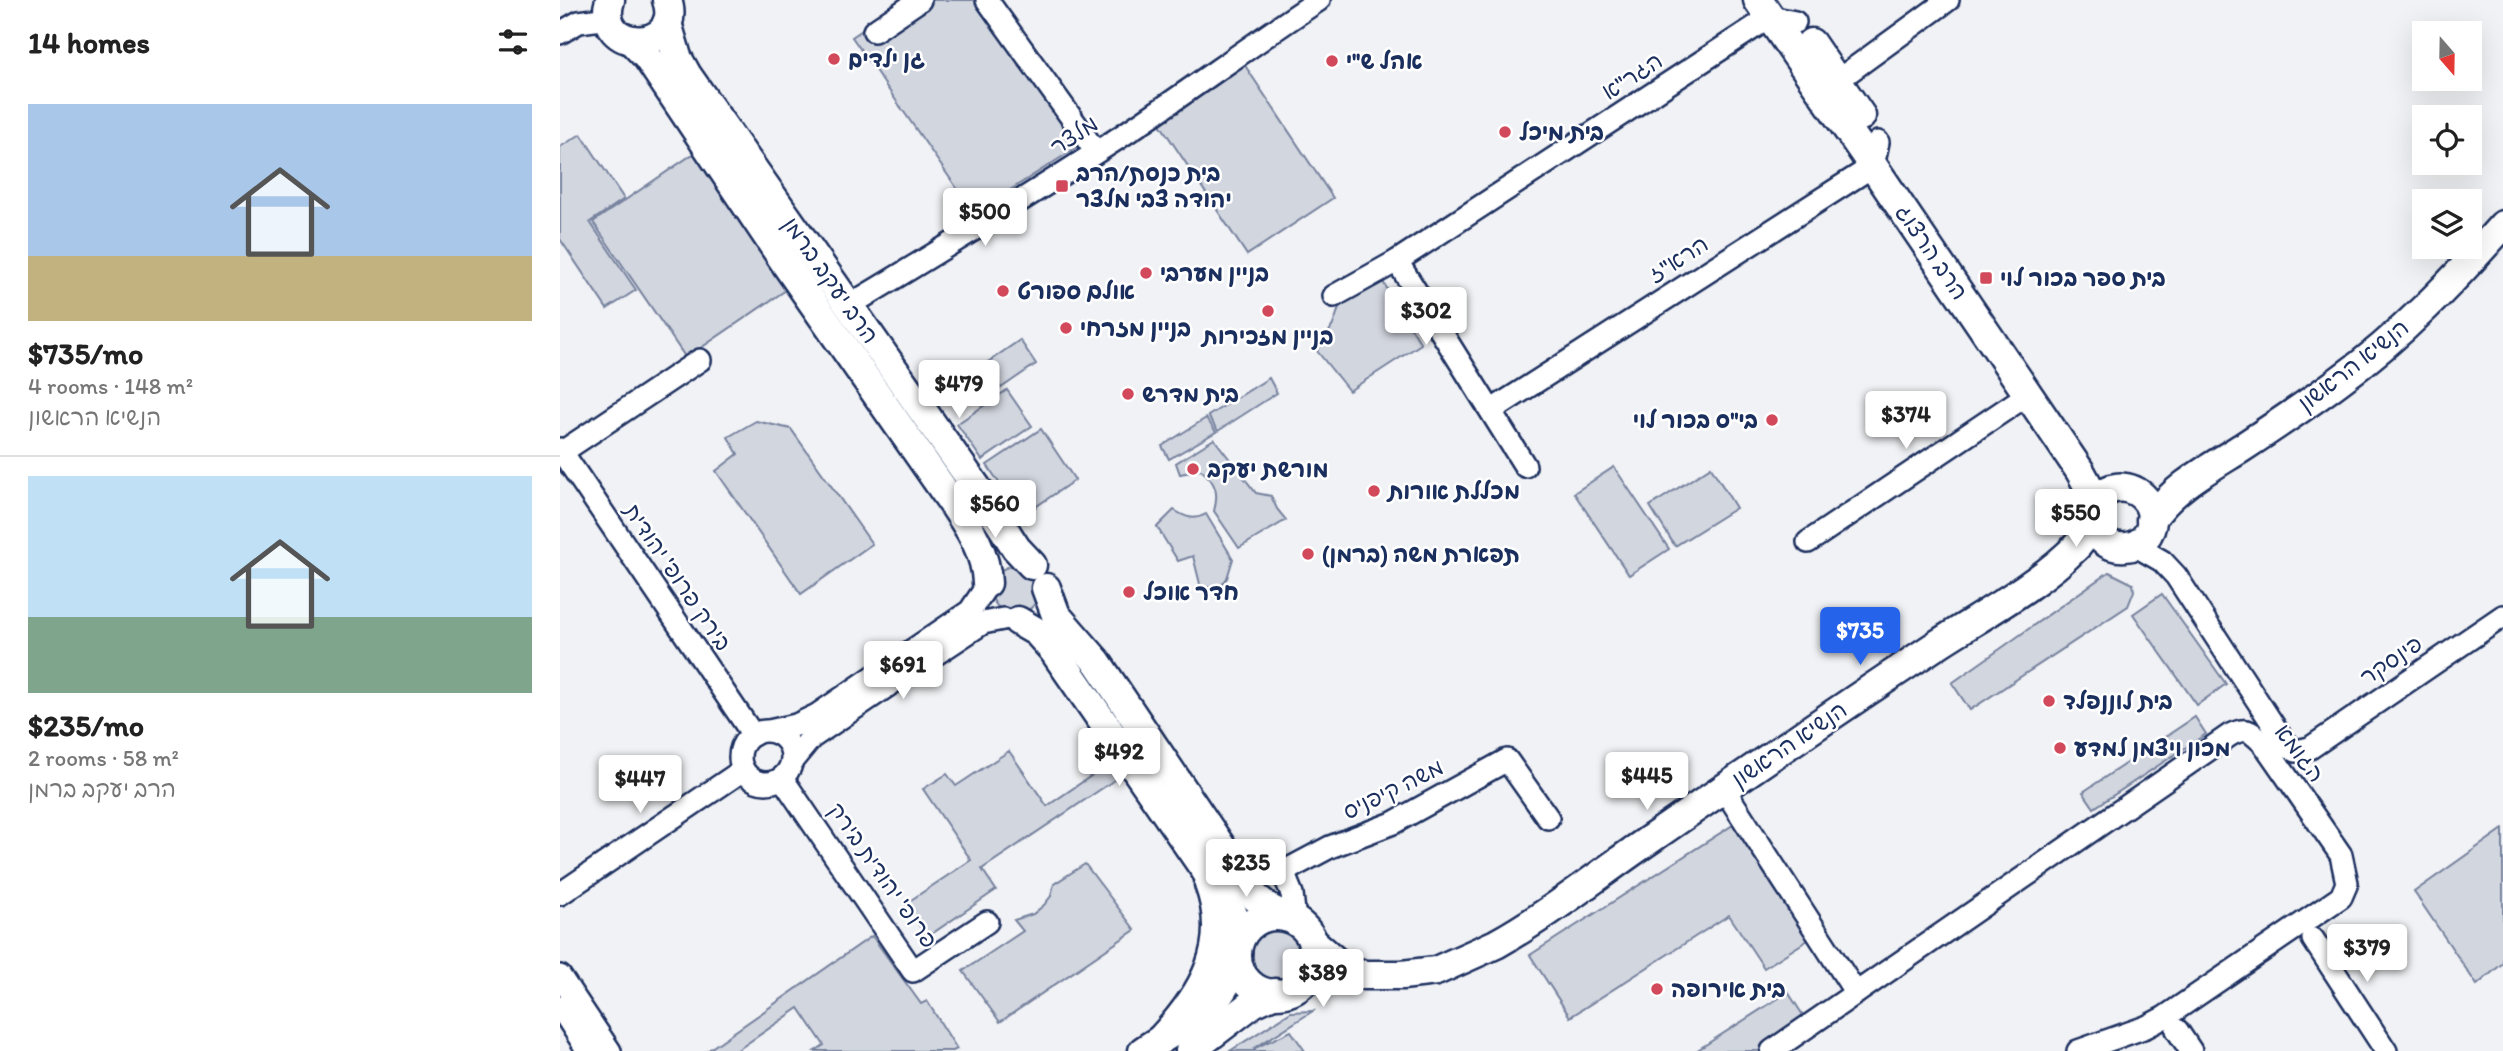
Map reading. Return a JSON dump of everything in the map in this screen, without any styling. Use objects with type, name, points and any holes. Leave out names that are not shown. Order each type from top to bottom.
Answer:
[{"type":"street","points":[[874,32],[920,0]]},
{"type":"street","points":[[987,0],[1096,152]]},
{"type":"street","name":"מלצר","points":[[850,305],[1096,152],[1320,0]]},
{"type":"street","points":[[1804,65],[1837,79],[1948,0]]},
{"type":"street","points":[[560,33],[608,7]]},
{"type":"street","name":"הרב יעקב ברמן","points":[[608,7],[615,30],[632,41],[648,58],[795,277],[954,505],[978,545],[986,572],[986,585]]},
{"type":"street","points":[[632,41],[649,40],[662,31],[671,10]]},
{"type":"street","name":"הרב יעקב ברמן","points":[[671,10],[672,45],[687,75],[850,305],[1011,540],[1039,576],[1056,615],[1097,662],[1255,897],[1298,926]]},
{"type":"street","name":"הרב הרצוג","points":[[1776,10],[1837,79],[1876,154],[2028,395],[2087,482],[2091,491],[2092,514]]},
{"type":"street","name":"הרב הרצוג","points":[[1776,10],[1804,65],[1876,154],[2101,470],[2108,478],[2133,490]]},
{"type":"street","name":"הגר\"א","points":[[1334,296],[1397,261],[1776,10]]},
{"type":"street","name":"הרא\"ז","points":[[1492,410],[1876,154]]},
{"type":"street","name":"הנשיא הראשון","points":[[2050,571],[2147,533],[2151,520],[2168,498],[2365,360],[2441,293],[2503,225]]},
{"type":"street","points":[[1397,261],[1525,466]]},
{"type":"street","points":[[561,450],[700,360]]},
{"type":"street","points":[[1808,542],[2028,395]]},
{"type":"street","name":"בירק פרופ' יהודית","points":[[561,450],[761,733]]},
{"type":"street","name":"הנשיא הראשון","points":[[1287,989],[1321,984],[1391,991],[1429,988],[1457,975],[1496,944],[2050,571],[2083,540],[2102,494],[2119,488],[2156,492],[2186,484]]},
{"type":"street","points":[[2133,490],[2150,507],[2151,520]]},
{"type":"street","points":[[2092,514],[2096,535],[2121,545]]},
{"type":"street","name":"פינסקר","points":[[2121,545],[2162,561],[2176,576],[2289,748],[2297,751],[2310,748],[2503,616]]},
{"type":"street","points":[[1018,560],[1039,576],[1044,602],[1032,617],[983,623],[811,738],[787,769],[771,783],[759,783],[748,777],[743,770],[740,762],[741,750],[747,740],[761,733],[796,725],[817,715],[970,611],[993,570],[1018,560]]},
{"type":"street","points":[[986,585],[990,608],[1037,632],[1054,651],[1233,911],[1237,924],[1239,968],[1247,981],[1259,990],[1287,989]]},
{"type":"street","name":"הגומא","points":[[1772,1051],[2230,735],[2242,729],[2250,731],[2264,744],[2341,855],[2347,883],[2341,897],[2165,1017],[2136,1031],[2078,1051]]},
{"type":"street","points":[[761,733],[777,733],[787,741],[791,748],[787,769]]},
{"type":"street","name":"משה קיפניס","points":[[1298,926],[1292,894],[1283,872],[1330,847],[1393,823],[1507,760],[1548,818]]},
{"type":"street","name":"פרופ' יהודית בירק","points":[[787,769],[913,971],[987,922]]},
{"type":"street","points":[[560,894],[743,770]]},
{"type":"street","points":[[1724,789],[1856,993]]},
{"type":"street","points":[[1152,1045],[1195,1001],[1210,971],[1216,916],[1213,894],[1205,871]]},
{"type":"street","points":[[1152,1045],[1193,1019],[1215,1001],[1229,979],[1237,948],[1246,929],[1259,919],[1275,916],[1298,926],[1315,957],[1312,968],[1287,989],[1253,1003],[1190,1051]]},
{"type":"street","name":"הנשיא הראשון","points":[[1298,926],[1342,967],[1364,975],[1402,975],[1436,971],[1496,944]]},
{"type":"street","points":[[2313,939],[2386,1051]]},
{"type":"street","points":[[560,976],[610,1051]]},
{"type":"street","points":[[560,1007],[588,1051]]},
{"type":"street","points":[[2177,1030],[2191,1051]]},
{"type":"shaded area","points":[[907,0],[975,0],[1079,146],[974,213],[852,37]]},
{"type":"shaded area","points":[[1242,61],[1333,198],[1247,255],[1156,118]]},
{"type":"shaded area","points":[[581,134],[624,199],[590,222],[636,290],[607,309],[560,239],[560,147]]},
{"type":"shaded area","points":[[696,152],[789,288],[686,358],[593,222]]},
{"type":"shaded area","points":[[1380,277],[1421,344],[1349,391],[1317,351],[1333,325],[1342,299]]},
{"type":"shaded area","points":[[1020,340],[1036,364],[1001,388],[985,364]]},
{"type":"shaded area","points":[[1269,378],[1277,393],[1218,431],[1208,416]]},
{"type":"shaded area","points":[[1007,390],[1032,426],[982,460],[957,424]]},
{"type":"shaded area","points":[[1206,418],[1216,432],[1169,459],[1162,446]]},
{"type":"shaded area","points":[[756,421],[791,429],[872,544],[801,594],[716,471],[738,454],[728,437]]},
{"type":"shaded area","points":[[1041,429],[1075,480],[1022,516],[987,465]]},
{"type":"shaded area","points":[[1214,439],[1256,493],[1271,496],[1286,520],[1239,548],[1214,511],[1216,493],[1210,479],[1201,470],[1180,474],[1176,463]]},
{"type":"shaded area","points":[[1614,467],[1669,549],[1629,575],[1574,493]]},
{"type":"shaded area","points":[[1711,467],[1736,508],[1675,546],[1650,506]]},
{"type":"shaded area","points":[[1174,510],[1190,517],[1206,514],[1233,559],[1227,578],[1221,586],[1201,588],[1193,556],[1178,561],[1157,527]]},
{"type":"shaded area","points":[[1015,566],[1032,573],[1039,590],[1032,607],[1015,614],[998,607],[991,590],[998,573]]},
{"type":"shaded area","points":[[2109,572],[2133,584],[2134,591],[2128,606],[1970,710],[1952,683]]},
{"type":"shaded area","points":[[2162,594],[2226,684],[2197,705],[2133,614]]},
{"type":"shaded area","points":[[2195,717],[2206,734],[2094,808],[2083,792]]},
{"type":"shaded area","points":[[1009,751],[1047,806],[1116,759],[1125,773],[982,869],[996,890],[927,937],[905,904],[971,860],[923,789],[947,774],[956,786]]},
{"type":"shaded area","points":[[1733,825],[1808,940],[1764,968],[1729,915],[1570,1017],[1530,955]]},
{"type":"shaded area","points":[[2503,829],[2503,963],[2477,985],[2414,892]]},
{"type":"shaded area","points":[[1085,864],[1135,930],[1000,1022],[963,971],[1023,931],[1014,920],[1033,914],[1051,896],[1054,884]]},
{"type":"shaded area","points":[[1276,924],[1288,926],[1301,937],[1306,954],[1304,966],[1293,979],[1276,984],[1264,982],[1251,971],[1246,954],[1248,942],[1259,929]]},
{"type":"shaded area","points":[[872,936],[921,1004],[927,1001],[957,1049],[815,1051],[824,1045],[799,1008],[736,1051],[707,1051]]},
{"type":"shaded area","points":[[1788,992],[1810,1026],[1771,1051],[1696,1051]]},
{"type":"shaded area","points":[[1313,1011],[1253,1049],[1291,1031],[1305,1051],[1230,1051],[1291,1012]]},
{"type":"place","name":"גן ילדים","points":[[834,59]]},
{"type":"place","name":"אהל ש\"י","points":[[1332,61]]},
{"type":"place","name":"בית מיכל","points":[[1505,132]]},
{"type":"place","name":"בית כנסת/הרב יהודה צבי מלצר","points":[[1062,186]]},
{"type":"place","name":"בניין מערבי","points":[[1146,273]]},
{"type":"place","name":"בית ספר בכור לוי","points":[[1986,278]]},
{"type":"place","name":"אולם ספורט","points":[[1003,291]]},
{"type":"place","name":"בניין מזכירות","points":[[1268,311]]},
{"type":"place","name":"בניין מזרחי","points":[[1066,328]]},
{"type":"place","name":"בית מדרש","points":[[1128,394]]},
{"type":"place","name":"בי\"ס בכור לוי","points":[[1772,420]]},
{"type":"place","name":"מורשת יעקב","points":[[1193,469]]},
{"type":"place","name":"מכללת אורות","points":[[1374,491]]},
{"type":"place","name":"תפארת משה (ברמן)","points":[[1308,554]]},
{"type":"place","name":"חדר אוכל","points":[[1129,592]]},
{"type":"place","name":"בית לוננפלד","points":[[2049,701]]},
{"type":"place","name":"מכון ויצמן למדע","points":[[2060,748]]},
{"type":"place","name":"בית אירופה","points":[[1657,989]]}]
